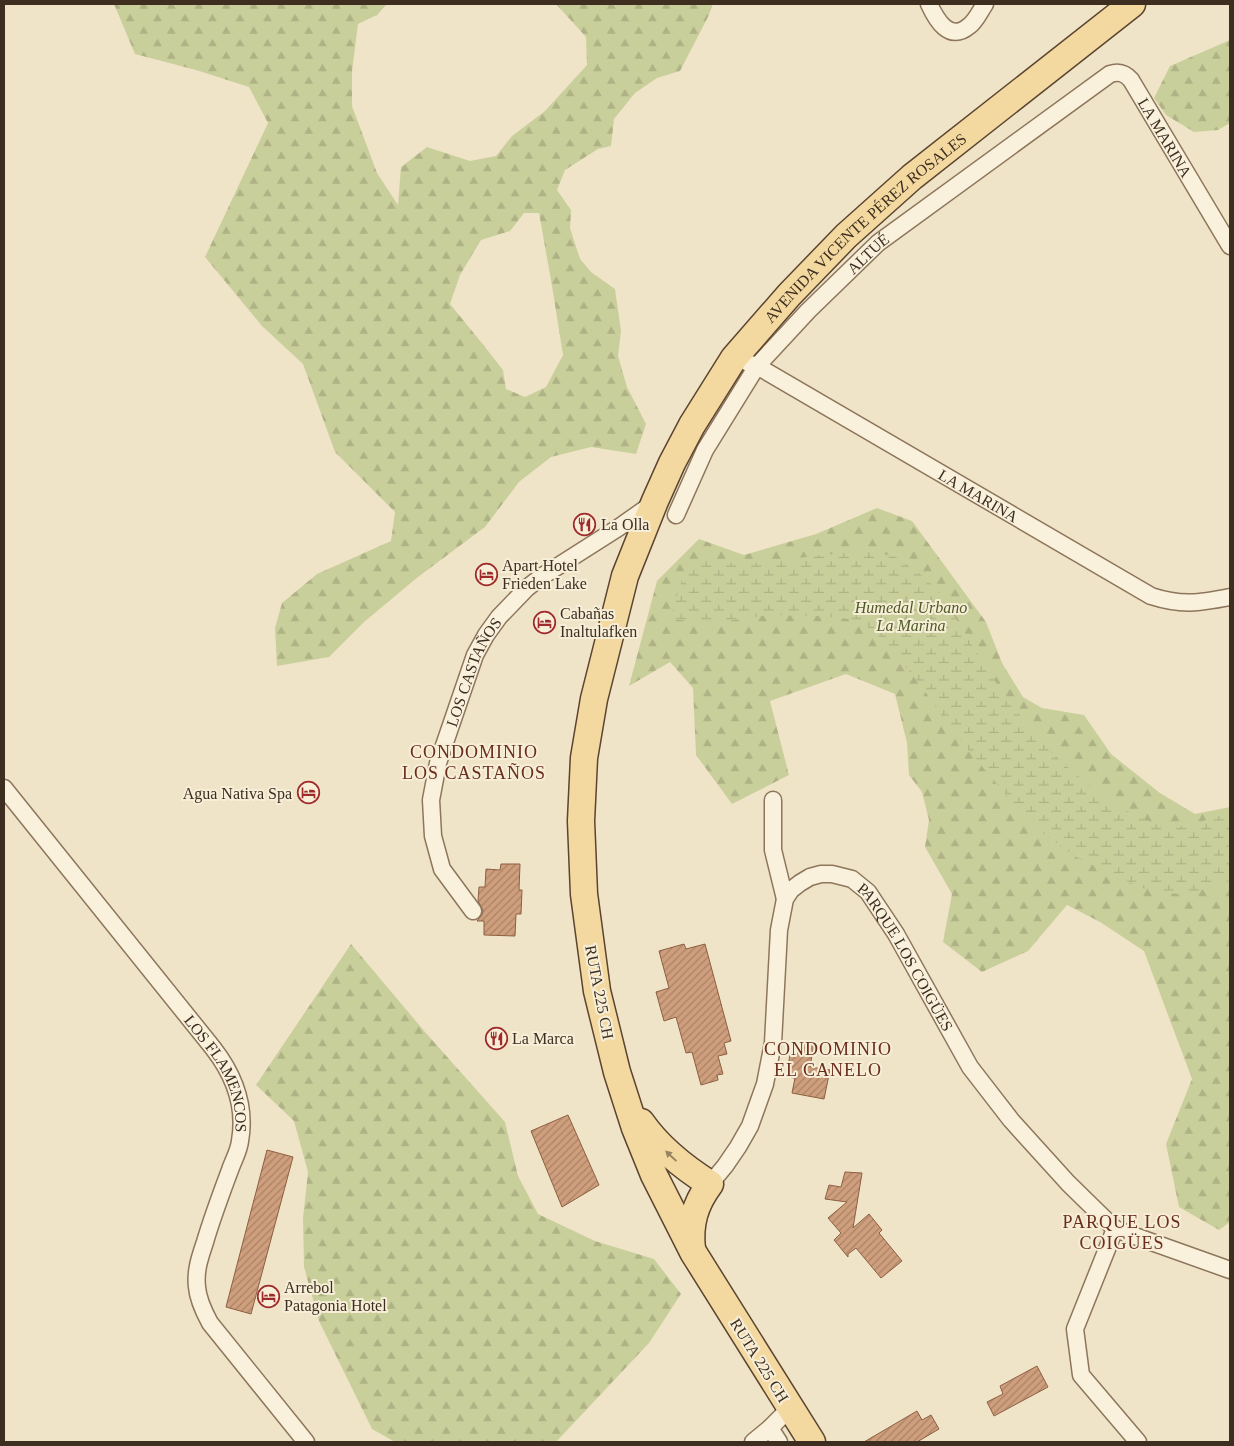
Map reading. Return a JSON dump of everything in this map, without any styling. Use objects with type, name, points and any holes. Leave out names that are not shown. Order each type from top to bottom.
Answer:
[{"type":"main road","name":"AVENIDA VICENTE PÉREZ ROSALES","points":[[665,508],[672,463],[692,425],[746,362],[789,294],[846,236],[912,177],[1126,6]]},
{"type":"main road","name":"RUTA 225 CH","points":[[665,508],[625,576],[594,698],[584,758],[581,821],[584,894],[597,991],[617,1072],[635,1128],[674,1218],[692,1252],[812,1442]]},
{"type":"main road","points":[[625,1097],[635,1114],[658,1144],[691,1173],[710,1184],[697,1205],[693,1217],[691,1229],[692,1252]]},
{"type":"street","points":[[929,4],[941,26],[955,31],[968,27],[985,4]]},
{"type":"street","name":"ALTUÉ","points":[[746,362],[808,311],[878,243],[1104,76],[1115,72],[1121,73],[1131,80]]},
{"type":"street","name":"LA MARINA","points":[[1131,80],[1230,246]]},
{"type":"street","name":"LA MARINA","points":[[746,362],[1151,596],[1166,601],[1190,604],[1230,597]]},
{"type":"street","name":"LOS CASTAÑOS","points":[[473,911],[442,869],[434,836],[432,800],[438,763],[475,655],[499,617],[514,600],[541,577],[618,528],[665,508]]},
{"type":"street","name":"LOS FLAMENCOS","points":[[4,788],[213,1048],[228,1070],[238,1095],[241,1111],[240,1143],[211,1221],[198,1264],[196,1281],[199,1298],[203,1311],[210,1323],[306,1442]]},
{"type":"street","points":[[674,1218],[692,1204],[725,1166],[738,1147],[750,1126],[765,1084],[773,1043],[779,930],[785,899],[773,850],[773,800]]},
{"type":"street","name":"PARQUE LOS COIGÜES","points":[[785,899],[800,882],[820,874],[832,874],[852,879],[868,892],[896,934],[970,1067],[1011,1120],[1068,1183],[1115,1229],[1230,1267]]},
{"type":"street","points":[[1115,1229],[1075,1329],[1081,1375],[1138,1442]]},
{"type":"street","points":[[753,1442],[790,1408]]},
{"type":"street","points":[[770,1428],[779,1442]]},
{"type":"green space","points":[[114,4],[387,4],[377,15],[358,24],[352,71],[352,106],[377,173],[398,205],[401,167],[427,147],[470,161],[496,156],[512,136],[545,111],[587,65],[586,37],[556,4],[713,4],[680,71],[657,78],[635,93],[614,119],[611,146],[598,149],[565,170],[557,190],[571,210],[570,228],[580,259],[591,272],[615,289],[621,331],[618,356],[627,387],[646,424],[636,454],[591,447],[551,457],[519,482],[485,527],[418,577],[364,622],[329,657],[277,666],[275,628],[282,603],[317,574],[391,541],[395,512],[335,452],[303,364],[262,326],[205,257],[268,123],[249,87],[196,70],[135,54]],"holes":[[[524,213],[539,213],[563,355],[546,387],[525,397],[506,389],[503,370],[450,304],[460,275],[481,240],[510,231]]]},
{"type":"green space","points":[[1230,40],[1230,123],[1218,130],[1194,132],[1166,115],[1154,98],[1170,66]]},
{"type":"green space","points":[[877,508],[912,521],[986,622],[1002,663],[1023,697],[1042,708],[1084,715],[1111,754],[1160,793],[1195,814],[1230,807],[1230,1222],[1219,1230],[1179,1207],[1166,1144],[1192,1079],[1144,951],[1100,922],[1067,905],[1028,951],[982,972],[943,942],[952,894],[925,847],[929,820],[922,792],[909,775],[907,743],[895,694],[846,674],[770,701],[789,775],[732,804],[696,755],[693,688],[670,662],[629,686],[657,581],[699,539],[744,555],[816,534]]},
{"type":"green space","name":"Humedal Urbano La Marina","points":[[871,551],[896,557],[924,577],[940,593],[992,677],[1029,728],[1053,754],[1085,782],[1125,810],[1162,827],[1186,826],[1230,813],[1230,881],[1195,892],[1180,894],[1153,892],[1078,858],[1046,836],[1024,816],[952,731],[920,684],[898,658],[877,634],[859,620],[819,616],[769,615],[699,622],[670,619],[687,563],[703,561],[748,564]]},
{"type":"green space","points":[[351,944],[425,1032],[505,1122],[518,1176],[538,1214],[595,1241],[654,1259],[681,1294],[649,1343],[556,1442],[395,1442],[372,1429],[319,1321],[304,1267],[303,1218],[308,1172],[294,1121],[256,1085]]},
{"type":"building","points":[[501,864],[520,864],[519,890],[522,890],[521,914],[516,914],[515,936],[484,935],[484,921],[477,921],[482,915],[483,910],[478,901],[479,887],[485,887],[486,869],[500,870]]},
{"type":"building","points":[[684,944],[686,949],[705,944],[731,1041],[724,1043],[727,1054],[718,1056],[723,1074],[717,1075],[718,1080],[701,1085],[692,1052],[686,1053],[676,1017],[664,1021],[656,992],[669,988],[659,951]]},
{"type":"building","points":[[800,1041],[814,1044],[810,1067],[830,1070],[824,1099],[792,1093],[795,1078],[786,1077],[790,1055],[797,1056]]},
{"type":"building","points":[[568,1115],[599,1185],[562,1207],[531,1131]]},
{"type":"building","points":[[267,1150],[293,1157],[251,1314],[226,1307]]},
{"type":"building","points":[[845,1172],[862,1173],[853,1228],[869,1214],[882,1230],[879,1233],[902,1261],[881,1278],[856,1248],[848,1254],[848,1257],[834,1240],[841,1233],[828,1218],[847,1202],[825,1199],[829,1185],[841,1187]]},
{"type":"building","points":[[1037,1366],[1048,1387],[994,1416],[987,1402],[1003,1394],[1000,1386]]},
{"type":"building","points":[[917,1411],[922,1420],[931,1415],[939,1429],[917,1442],[864,1442]]},
{"type":"place","name":"La Olla","points":[[585,524]]},
{"type":"place","name":"Apart Hotel Frieden Lake","points":[[486,574]]},
{"type":"place","name":"Cabañas Inaltulafken","points":[[544,622]]},
{"type":"place","name":"Agua Nativa Spa","points":[[308,793]]},
{"type":"place","name":"La Marca","points":[[496,1038]]},
{"type":"place","name":"Arrebol Patagonia Hotel","points":[[268,1296]]},
{"type":"district","name":"CONDOMINIO LOS CASTAÑOS","points":[[474,762]]},
{"type":"district","name":"CONDOMINIO EL CANELO","points":[[828,1059]]},
{"type":"district","name":"PARQUE LOS COIGÜES","points":[[1122,1232]]}]
